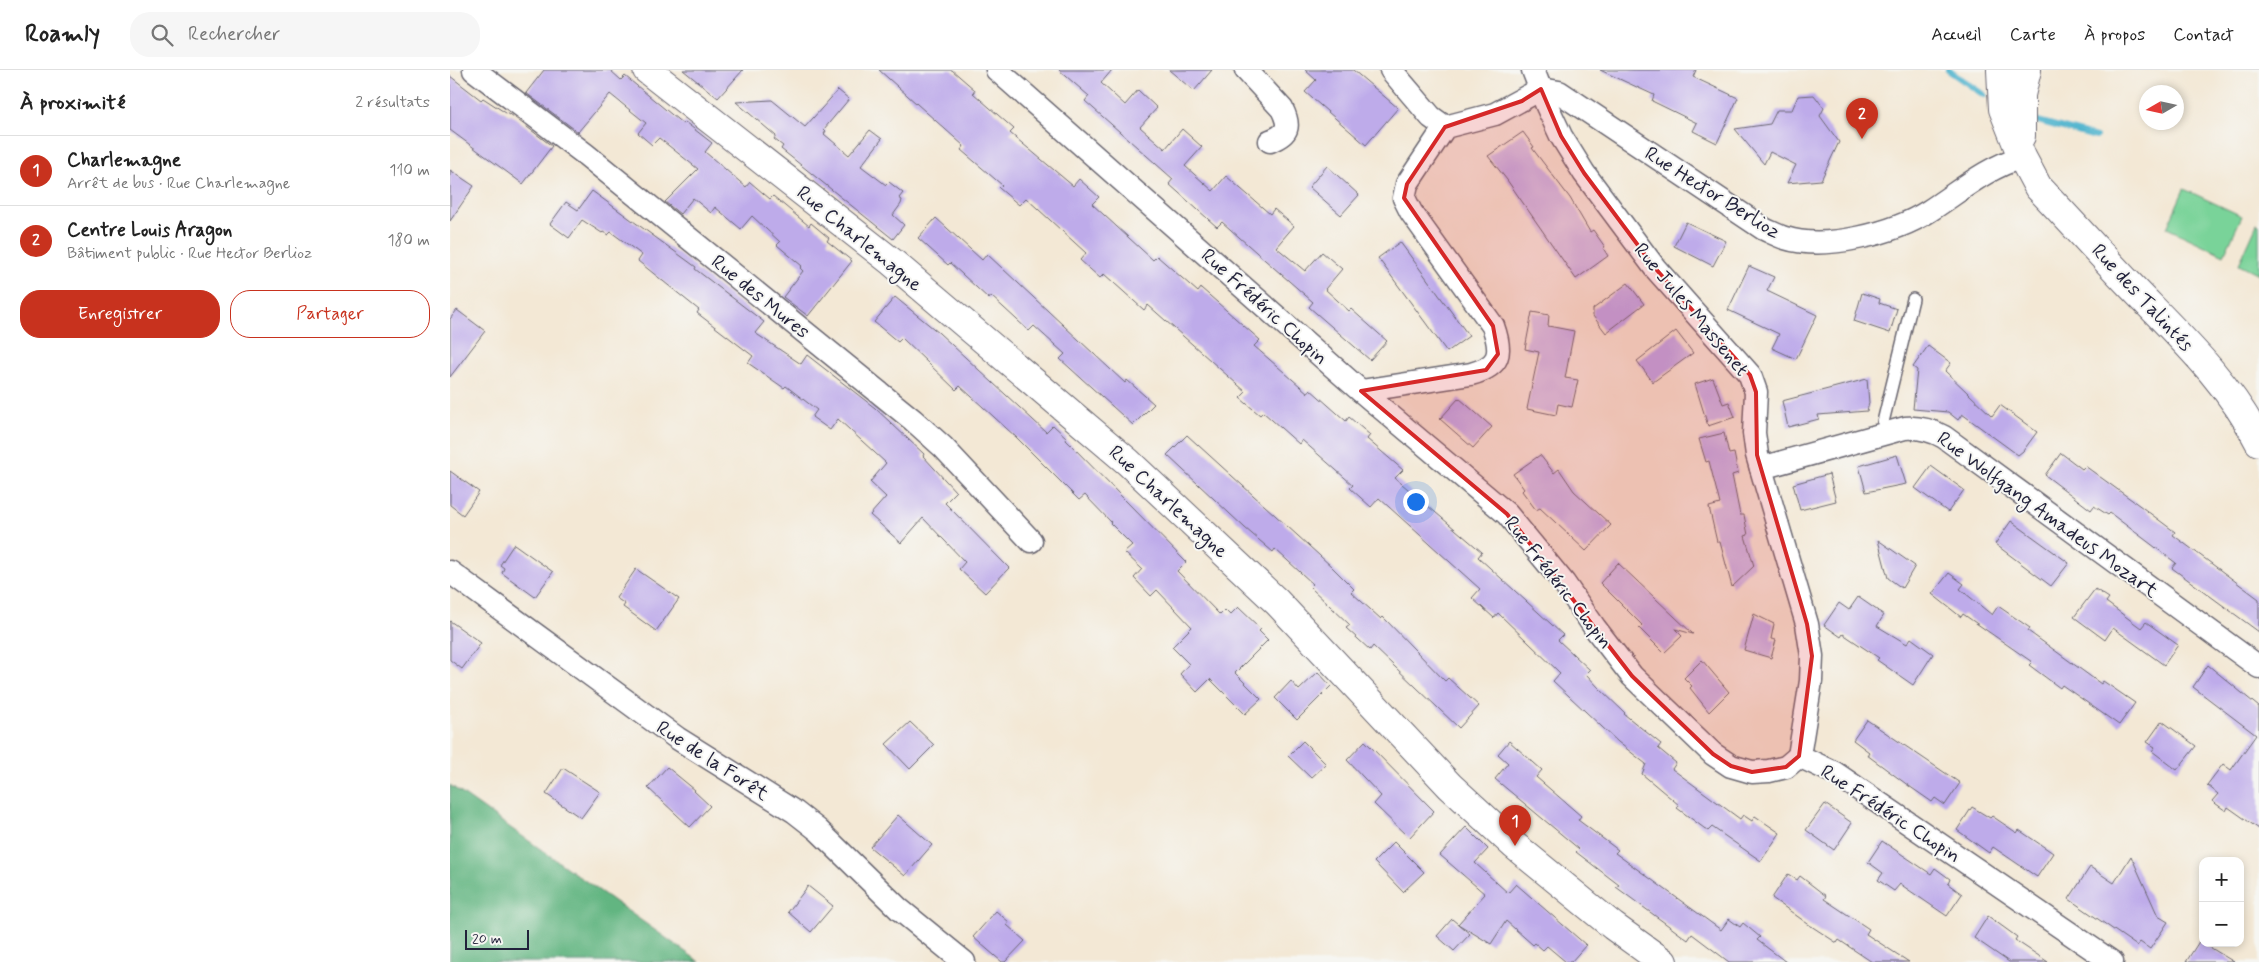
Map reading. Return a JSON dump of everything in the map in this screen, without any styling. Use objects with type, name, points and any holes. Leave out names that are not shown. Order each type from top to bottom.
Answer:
[{"type":"street","name":"Rue des Mures","points":[[474,70],[593,161],[913,420],[943,447],[1031,541]]},
{"type":"street","name":"Rue Charlemagne","points":[[647,70],[892,262],[1128,462],[1277,602],[1450,786],[1522,852],[1613,926],[1663,962]]},
{"type":"street","name":"Rue Frédéric Chopin","points":[[997,70],[1362,391],[1507,514],[1564,583],[1595,628],[1632,676],[1712,754],[1731,766],[1752,772],[1786,767],[1799,756],[1835,773],[2112,962]]},
{"type":"street","points":[[1246,70],[1282,109],[1286,116],[1287,125],[1285,132],[1282,136],[1270,141]]},
{"type":"street","points":[[1391,70],[1431,117],[1445,127]]},
{"type":"street","name":"Rue des Talintés","points":[[2001,70],[2003,109],[2022,157],[2038,187],[2186,342],[2238,405],[2259,442]]},
{"type":"street","name":"Rue des Talintés","points":[[2022,157],[2021,95],[2027,70]]},
{"type":"street","points":[[1362,391],[1486,370],[1498,354],[1498,341],[1493,326],[1411,212],[1404,198],[1407,184],[1445,127],[1495,114],[1537,80]]},
{"type":"street","name":"Rue Hector Berlioz","points":[[1537,80],[1559,92],[1764,229],[1787,239],[1818,242],[1847,240],[1900,227],[1929,211],[1992,168],[2022,157]]},
{"type":"street","name":"Rue Jules Massenet","points":[[1537,80],[1561,136],[1590,181],[1655,268],[1750,375],[1756,392],[1754,433],[1761,468],[1807,624],[1812,656],[1811,680],[1799,756]]},
{"type":"street","name":"Rue Wolfgang Amadeus Mozart","points":[[1761,468],[1884,433],[1915,428],[1934,431],[2259,667]]},
{"type":"street","name":"Rue de la Forêt","points":[[450,572],[606,688],[677,738],[811,824],[899,909],[964,962]]},
{"type":"lane","points":[[1884,433],[1883,422],[1913,300]]},
{"type":"highlighted area","points":[[1541,89],[1561,136],[1584,173],[1655,268],[1750,375],[1756,392],[1757,455],[1807,624],[1812,656],[1799,756],[1786,767],[1752,772],[1731,766],[1713,754],[1632,676],[1507,514],[1361,391],[1486,370],[1498,354],[1493,326],[1404,198],[1407,184],[1445,127],[1522,101]]},
{"type":"green space","points":[[2184,189],[2242,216],[2224,255],[2167,228]]},
{"type":"green space","points":[[2257,224],[2259,225],[2259,274],[2239,264]]},
{"type":"green space","points":[[450,785],[700,962],[450,962]]},
{"type":"building","points":[[544,70],[610,70],[621,80],[625,76],[683,124],[685,122],[712,143],[705,152],[746,187],[750,182],[770,199],[773,196],[809,226],[811,223],[829,238],[827,241],[852,261],[808,316],[783,297],[803,271],[800,268],[802,266],[777,245],[780,242],[752,216],[741,229],[715,207],[711,213],[693,198],[680,214],[665,202],[698,169],[659,138],[652,145],[638,133],[646,123],[610,94],[578,132],[526,93]]},
{"type":"building","points":[[683,70],[743,70],[718,98]]},
{"type":"building","points":[[879,70],[952,70],[975,90],[973,93],[1014,129],[1010,133],[1073,186],[1079,179],[1099,197],[1092,204],[1153,260],[1157,256],[1198,292],[1201,288],[1260,340],[1254,346],[1308,393],[1310,389],[1346,421],[1349,417],[1370,435],[1367,439],[1403,470],[1395,478],[1482,552],[1478,557],[1563,635],[1558,640],[1590,670],[1586,674],[1624,714],[1661,744],[1658,748],[1676,763],[1672,769],[1740,819],[1743,815],[1752,821],[1755,816],[1780,833],[1761,861],[1712,827],[1708,831],[1677,808],[1679,805],[1642,774],[1646,764],[1618,742],[1553,681],[1560,673],[1498,613],[1494,618],[1472,598],[1480,589],[1379,498],[1371,507],[1350,488],[1353,485],[1302,440],[1299,444],[1263,412],[1260,415],[1240,398],[1246,392],[1148,305],[1144,310],[1104,274],[1100,278],[1080,260],[1086,253],[1026,198],[1019,205],[999,188],[1002,185],[961,150],[964,146]]},
{"type":"building","points":[[1059,70],[1112,70],[1101,83],[1125,105],[1138,90],[1157,108],[1140,127],[1165,149],[1182,129],[1202,147],[1185,166],[1213,191],[1226,176],[1270,214],[1274,209],[1294,226],[1276,247],[1305,271],[1322,252],[1342,269],[1325,289],[1387,341],[1370,360],[1309,307],[1313,302],[1222,222],[1217,227],[1169,184],[1173,179],[1085,101],[1089,96]]},
{"type":"building","points":[[1169,70],[1212,70],[1194,91]]},
{"type":"building","points":[[1305,70],[1353,70],[1398,108],[1366,145],[1305,92],[1316,80]]},
{"type":"building","points":[[1600,70],[1696,70],[1693,77],[1738,98],[1717,143],[1693,131],[1697,123],[1652,101],[1654,95]]},
{"type":"building","points":[[450,76],[481,100],[483,98],[510,114],[552,146],[523,184],[450,130]]},
{"type":"building","points":[[838,90],[849,99],[824,129],[826,131],[824,134],[849,155],[870,130],[882,139],[861,166],[886,185],[889,182],[903,193],[899,198],[902,200],[901,204],[893,215],[904,225],[893,239],[781,149],[783,146],[774,139],[776,136],[736,102],[772,100],[805,127]]},
{"type":"building","points":[[1814,95],[1824,108],[1820,116],[1839,142],[1821,180],[1787,183],[1796,165],[1770,152],[1764,164],[1735,129],[1770,124],[1777,110],[1792,110],[1798,96]]},
{"type":"building","points":[[1523,132],[1534,147],[1532,148],[1570,198],[1590,232],[1593,230],[1605,247],[1603,248],[1608,256],[1576,279],[1488,156]]},
{"type":"building","points":[[1327,166],[1359,195],[1341,215],[1309,187]]},
{"type":"building","points":[[450,170],[474,186],[450,221]]},
{"type":"building","points":[[592,191],[696,267],[695,269],[764,322],[755,333],[801,364],[807,355],[875,408],[924,454],[923,456],[956,492],[945,503],[1009,568],[985,593],[959,569],[965,562],[923,518],[901,543],[870,515],[886,497],[870,482],[886,463],[838,419],[830,430],[812,417],[817,410],[786,386],[784,388],[748,363],[753,356],[697,313],[699,310],[638,261],[642,255],[611,232],[608,235],[602,233],[582,220],[569,238],[550,224],[566,202],[578,210]]},
{"type":"building","points":[[936,218],[982,260],[987,254],[1125,383],[1127,380],[1154,404],[1133,425],[1060,359],[1065,354],[1034,326],[1029,331],[991,296],[989,299],[950,263],[948,265],[918,238]]},
{"type":"building","points":[[1686,222],[1726,241],[1713,266],[1674,246]]},
{"type":"building","points":[[1400,242],[1469,336],[1447,352],[1378,258]]},
{"type":"building","points":[[1749,266],[1774,277],[1767,291],[1817,315],[1796,359],[1772,348],[1779,334],[1728,310]]},
{"type":"building","points":[[1628,283],[1644,304],[1606,333],[1593,316],[1593,309]]},
{"type":"building","points":[[1862,293],[1880,299],[1879,303],[1897,309],[1890,333],[1854,321]]},
{"type":"building","points":[[895,297],[939,333],[1046,432],[1053,425],[1067,438],[1066,440],[1186,562],[1177,571],[1220,615],[1225,610],[1230,615],[1238,607],[1261,629],[1259,631],[1268,640],[1235,673],[1261,699],[1245,714],[1210,679],[1197,692],[1180,674],[1189,664],[1172,647],[1192,627],[1157,590],[1151,596],[1134,578],[1142,569],[1124,552],[1132,545],[1111,522],[1085,495],[1079,500],[1017,438],[960,386],[956,390],[902,338],[898,342],[874,322]]},
{"type":"building","points":[[457,310],[485,331],[450,377],[450,319]]},
{"type":"building","points":[[1532,312],[1549,315],[1548,326],[1574,331],[1565,378],[1578,380],[1572,407],[1558,404],[1556,415],[1527,409],[1539,352],[1525,349]]},
{"type":"building","points":[[1676,331],[1693,353],[1653,382],[1637,361]]},
{"type":"building","points":[[1928,346],[1951,363],[1945,371],[1992,416],[2000,405],[2037,432],[2023,451],[2018,455],[1962,414],[1958,420],[1948,412],[1913,409],[1917,370],[1913,367]]},
{"type":"building","points":[[1713,378],[1723,404],[1729,402],[1735,417],[1708,426],[1695,384]]},
{"type":"building","points":[[1867,379],[1869,403],[1867,411],[1818,415],[1819,419],[1788,427],[1782,401]]},
{"type":"building","points":[[1459,398],[1492,427],[1473,448],[1440,419]]},
{"type":"building","points":[[1724,433],[1729,454],[1734,453],[1738,473],[1732,475],[1740,515],[1744,515],[1748,535],[1745,536],[1754,566],[1732,587],[1720,542],[1717,542],[1709,507],[1720,504],[1709,461],[1706,462],[1699,439]]},
{"type":"building","points":[[1187,435],[1331,566],[1354,589],[1351,592],[1381,619],[1383,617],[1445,681],[1448,678],[1479,706],[1459,728],[1373,646],[1370,650],[1346,628],[1350,625],[1310,587],[1313,584],[1275,549],[1273,552],[1245,528],[1167,455]]},
{"type":"building","points":[[2061,453],[2082,469],[2085,466],[2143,508],[2175,532],[2173,535],[2259,599],[2259,632],[2172,568],[2176,563],[2110,513],[2108,515],[2094,506],[2091,510],[2045,475]]},
{"type":"building","points":[[1540,455],[1554,473],[1559,469],[1574,491],[1611,525],[1586,551],[1540,508],[1536,510],[1522,491],[1524,489],[1513,474]]},
{"type":"building","points":[[1897,455],[1906,484],[1866,492],[1859,466]]},
{"type":"building","points":[[1931,466],[1964,490],[1948,512],[1915,488]]},
{"type":"building","points":[[450,471],[479,492],[463,515],[450,505]]},
{"type":"building","points":[[1829,474],[1836,501],[1800,510],[1793,484]]},
{"type":"building","points":[[2011,521],[2069,563],[2051,586],[1995,544]]},
{"type":"building","points":[[1878,540],[1915,566],[1902,588],[1888,578]]},
{"type":"building","points":[[514,544],[553,572],[535,597],[502,573],[504,568],[500,565]]},
{"type":"building","points":[[1618,563],[1693,634],[1675,629],[1682,636],[1664,653],[1639,628],[1642,625],[1600,583]]},
{"type":"building","points":[[636,569],[679,599],[656,631],[623,607],[625,604],[616,598]]},
{"type":"building","points":[[1949,573],[1964,584],[1960,589],[1992,615],[1998,606],[2030,628],[2028,631],[2101,684],[2103,681],[2135,703],[2119,725],[2062,685],[2060,688],[2029,665],[2032,662],[1963,614],[1961,617],[1932,594]]},
{"type":"building","points":[[2095,589],[2109,598],[2106,602],[2141,628],[2146,622],[2178,645],[2164,665],[2113,628],[2105,640],[2074,617]]},
{"type":"building","points":[[1858,597],[1884,615],[1877,626],[1907,644],[1911,638],[1933,654],[1913,685],[1877,660],[1879,658],[1843,634],[1841,637],[1824,625],[1839,603],[1849,610]]},
{"type":"building","points":[[1754,614],[1774,624],[1771,639],[1776,640],[1771,658],[1744,650]]},
{"type":"building","points":[[450,621],[481,643],[462,669],[450,660]]},
{"type":"building","points":[[1702,660],[1729,692],[1709,712],[1690,688],[1692,686],[1684,678]]},
{"type":"building","points":[[2208,665],[2259,707],[2259,829],[2228,807],[2226,811],[2212,801],[2218,794],[2207,785],[2223,764],[2231,770],[2256,735],[2193,687]]},
{"type":"building","points":[[1318,672],[1331,686],[1297,720],[1275,698],[1291,681],[1299,690]]},
{"type":"building","points":[[1867,720],[1960,783],[1945,805],[1935,798],[1932,802],[1909,786],[1867,755],[1869,752],[1853,740]]},
{"type":"building","points":[[2162,721],[2196,746],[2177,770],[2152,751],[2155,747],[2147,742]]},
{"type":"building","points":[[910,722],[934,745],[910,769],[886,744]]},
{"type":"building","points":[[1303,741],[1326,764],[1311,778],[1288,756]]},
{"type":"building","points":[[1365,741],[1434,811],[1409,838],[1374,804],[1381,796],[1347,760]]},
{"type":"building","points":[[1509,741],[1542,770],[1536,777],[1581,816],[1578,820],[1618,850],[1615,853],[1721,930],[1729,919],[1740,927],[1743,923],[1760,937],[1757,940],[1786,962],[1729,962],[1692,934],[1688,940],[1616,887],[1619,885],[1576,852],[1579,849],[1495,779],[1508,763],[1498,754]]},
{"type":"building","points":[[667,767],[695,790],[710,806],[690,827],[648,788]]},
{"type":"building","points":[[563,768],[600,792],[581,818],[546,794]]},
{"type":"building","points":[[1825,804],[1852,823],[1834,850],[1806,830]]},
{"type":"building","points":[[1972,807],[1990,818],[1992,816],[2017,833],[2019,830],[2053,853],[2037,877],[1993,847],[1989,853],[1957,830]]},
{"type":"building","points":[[898,815],[932,845],[905,876],[870,847]]},
{"type":"building","points":[[1466,827],[1488,849],[1475,863],[1508,893],[1516,884],[1586,945],[1571,962],[1566,962],[1547,946],[1543,950],[1535,943],[1533,945],[1506,921],[1491,944],[1458,924],[1485,894],[1440,855]]},
{"type":"building","points":[[1882,841],[1931,874],[1935,868],[1950,879],[1948,884],[1962,894],[1947,916],[1900,884],[1894,891],[1878,880],[1883,873],[1868,862]]},
{"type":"building","points":[[1394,842],[1424,872],[1403,892],[1374,862]]},
{"type":"building","points":[[2131,856],[2158,916],[2168,922],[2150,949],[2140,942],[2137,946],[2069,899],[2090,867],[2114,883]]},
{"type":"building","points":[[1788,874],[1797,880],[1800,876],[1826,896],[1824,899],[1869,929],[1866,934],[1909,962],[1872,962],[1839,940],[1837,943],[1772,898]]},
{"type":"building","points":[[808,886],[833,906],[811,932],[788,912]]},
{"type":"building","points":[[996,911],[1009,922],[1007,925],[1025,941],[1005,962],[1002,962],[973,937]]},
{"type":"building","points":[[1988,916],[2017,937],[2015,940],[2048,962],[2009,962],[1974,938]]},
{"type":"building","points":[[1452,919],[1470,934],[1454,951],[1437,936]]},
{"type":"building","points":[[2199,942],[2199,947],[2210,947],[2234,962],[2186,962]]},
{"type":"waterway","points":[[1948,70],[1984,95]]},
{"type":"waterway","points":[[2027,118],[2096,137]]},
{"type":"place","name":"Centre Louis Aragon","points":[[1862,139]]},
{"type":"place","name":"Charlemagne","points":[[1515,846]]}]
